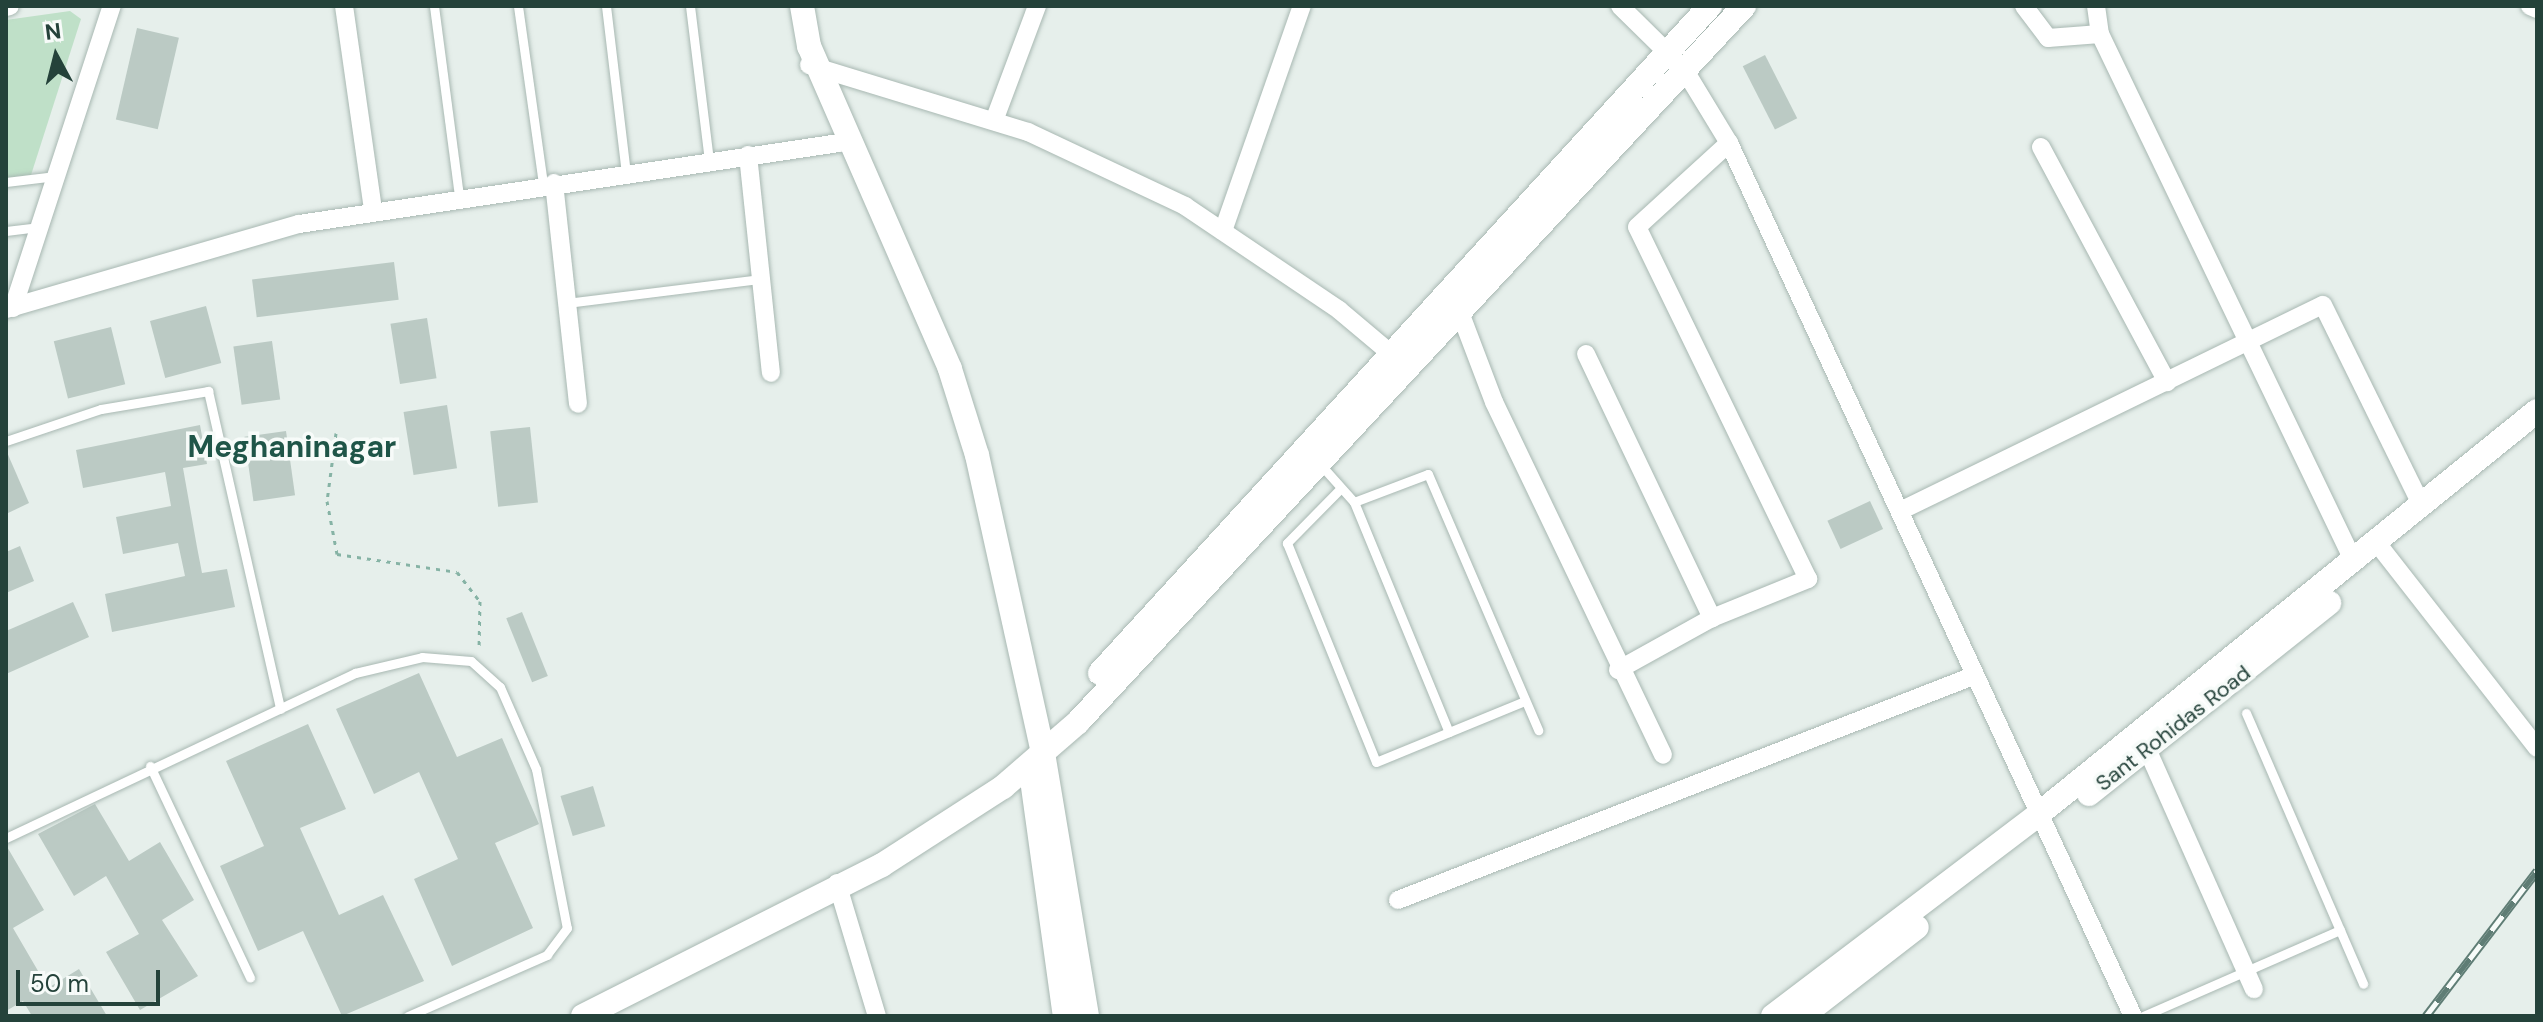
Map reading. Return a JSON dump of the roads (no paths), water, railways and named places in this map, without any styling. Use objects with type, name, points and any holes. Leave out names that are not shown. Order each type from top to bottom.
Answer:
[{"type":"street","points":[[9,308],[112,6]]},
{"type":"street","points":[[344,6],[373,211]]},
{"type":"street","points":[[792,6],[839,143],[940,372],[967,458],[1034,746],[1065,1016]]},
{"type":"street","points":[[802,6],[811,64],[950,369],[977,455],[1087,1016]]},
{"type":"street","points":[[994,121],[1037,6]]},
{"type":"street","points":[[1223,231],[1302,6]]},
{"type":"street","points":[[1620,6],[1676,60],[1729,143],[1973,676],[2043,819],[2133,1016]]},
{"type":"street","points":[[1213,561],[1320,464],[1461,315],[1676,60],[1710,6]]},
{"type":"street","points":[[583,1016],[868,867],[1003,787],[1034,746],[1078,722],[1391,352],[1676,60],[1744,6]]},
{"type":"street","points":[[2024,6],[2048,38],[2100,34]]},
{"type":"street","points":[[2096,6],[2100,34],[2245,343],[2354,562]]},
{"type":"street","points":[[2530,6],[2537,9]]},
{"type":"street","points":[[811,64],[994,121],[1185,206],[1391,352],[1410,371]]},
{"type":"street","points":[[9,308],[236,239],[373,211],[839,143]]},
{"type":"street","points":[[1618,670],[1712,618],[1808,579],[1637,227],[1729,143]]},
{"type":"street","points":[[2041,147],[2167,382]]},
{"type":"street","points":[[748,155],[771,373]]},
{"type":"street","points":[[549,184],[578,404]]},
{"type":"street","points":[[1900,511],[2323,305],[2422,506]]},
{"type":"street","points":[[1461,315],[1618,670],[1663,755]]},
{"type":"street","points":[[1586,354],[1712,618]]},
{"type":"street","points":[[1773,1016],[2043,819],[2354,562],[2382,549],[2422,506],[2537,411]]},
{"type":"street","name":"Sant Rohidas Road","points":[[1802,1016],[2043,819],[2147,749],[2382,549],[2537,431]]},
{"type":"street","points":[[2382,549],[2537,748]]},
{"type":"street","points":[[1398,900],[1973,676]]},
{"type":"street","points":[[2147,749],[2250,981]]},
{"type":"street","points":[[837,883],[877,1016]]},
{"type":"lane","points":[[434,6],[459,197]]},
{"type":"lane","points":[[518,6],[549,184]]},
{"type":"lane","points":[[606,6],[626,173]]},
{"type":"lane","points":[[690,6],[709,160]]},
{"type":"lane","points":[[6,182],[56,176]]},
{"type":"lane","points":[[6,231],[39,227]]},
{"type":"lane","points":[[567,303],[761,279]]},
{"type":"lane","points":[[6,441],[101,409],[208,391],[280,709]]},
{"type":"lane","points":[[1320,464],[1354,502],[1449,732]]},
{"type":"lane","points":[[1354,502],[1428,474],[1538,730]]},
{"type":"lane","points":[[1340,489],[1287,543],[1376,762],[1525,701]]},
{"type":"lane","points":[[6,838],[150,766],[404,659],[441,656],[478,664],[500,687],[543,788],[567,928],[547,955],[408,1016]]},
{"type":"lane","points":[[2246,713],[2363,984]]},
{"type":"lane","points":[[150,766],[250,978]]},
{"type":"lane","points":[[2143,1016],[2250,981],[2340,930]]},
{"type":"railway","points":[[2426,1016],[2537,871]]},
{"type":"district","name":"Meghaninagar","points":[[292,447]]}]
